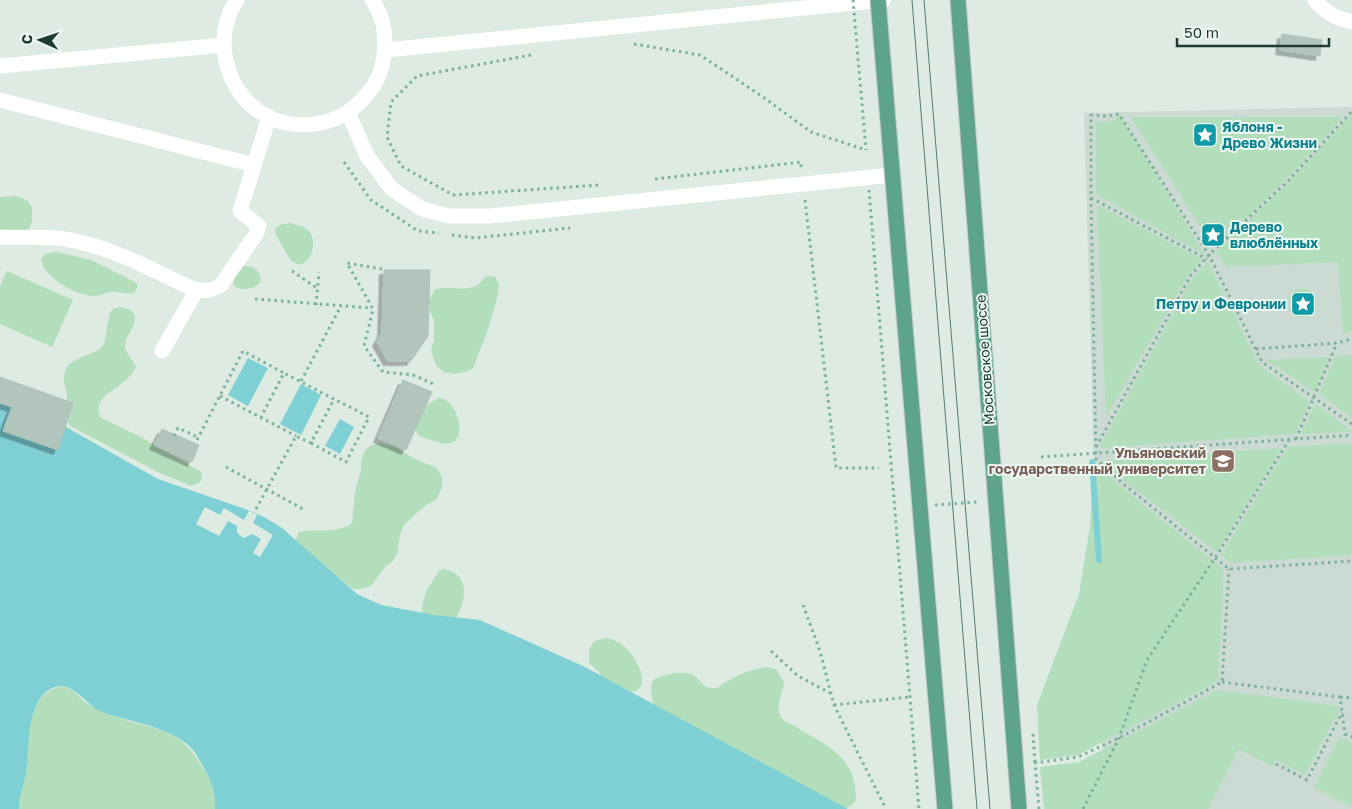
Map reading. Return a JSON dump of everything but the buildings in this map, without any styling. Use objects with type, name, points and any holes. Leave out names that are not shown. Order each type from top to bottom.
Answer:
[{"type":"main road","points":[[878,0],[945,809]]},
{"type":"main road","name":"Московское шоссе","points":[[958,0],[1019,809]]},
{"type":"street","points":[[237,0],[226,25],[224,45],[227,67],[236,88],[251,105],[269,117],[291,124],[313,125],[335,119],[355,108],[370,92],[381,72],[386,50],[384,28],[372,0]]},
{"type":"street","points":[[386,50],[883,0]]},
{"type":"street","points":[[1315,0],[1332,16],[1352,22]]},
{"type":"street","points":[[0,66],[224,45]]},
{"type":"street","points":[[0,100],[254,165]]},
{"type":"street","points":[[348,112],[367,156],[392,189],[422,209],[449,216],[490,216],[893,175]]},
{"type":"street","points":[[0,238],[63,239],[96,246],[196,291],[210,290],[221,286],[256,234],[259,226],[240,211],[269,117]]},
{"type":"street","points":[[162,351],[196,291]]},
{"type":"path","points":[[627,45],[636,44],[700,55],[811,132],[866,150],[853,0]]},
{"type":"path","points":[[534,55],[417,76],[390,102],[387,137],[401,166],[453,195],[607,185]]},
{"type":"path","points":[[1096,448],[1190,276],[1289,180],[1352,111]]},
{"type":"path","points":[[1352,424],[1262,362],[1208,257],[1119,114],[1107,116],[1092,115],[1091,198],[1096,459],[1121,482],[1229,569],[1352,561]]},
{"type":"path","points":[[646,181],[801,162],[802,172]]},
{"type":"path","points":[[869,190],[919,809]]},
{"type":"path","points":[[804,192],[836,468],[879,468]]},
{"type":"path","points":[[1091,198],[1208,257]]},
{"type":"path","points":[[382,269],[347,263],[373,308],[364,346],[383,372],[413,375],[436,385]]},
{"type":"path","points":[[292,271],[318,289]]},
{"type":"path","points":[[316,305],[319,272]]},
{"type":"path","points":[[255,299],[373,308]]},
{"type":"path","points":[[301,381],[342,306]]},
{"type":"path","points":[[1346,342],[1352,339]]},
{"type":"path","points":[[1296,439],[1337,343]]},
{"type":"path","points":[[1256,349],[1352,343]]},
{"type":"path","points":[[174,436],[178,428],[197,439],[243,351],[369,417],[346,462],[220,396]]},
{"type":"path","points":[[261,417],[284,373]]},
{"type":"path","points":[[311,443],[334,399]]},
{"type":"path","points":[[1041,456],[1352,435]]},
{"type":"path","points":[[256,509],[296,436]]},
{"type":"path","points":[[1083,809],[1119,738],[1147,660],[1215,558],[1289,440]]},
{"type":"path","points":[[226,466],[303,509]]},
{"type":"path","points":[[934,505],[977,502]]},
{"type":"path","points":[[1222,682],[1229,569]]},
{"type":"path","points":[[803,605],[820,651],[834,705],[886,809]]},
{"type":"path","points":[[771,651],[798,676],[830,693]]},
{"type":"path","points":[[1039,809],[1036,764],[1078,757],[1119,738],[1222,682],[1352,698]]},
{"type":"path","points":[[834,705],[910,697]]},
{"type":"path","points":[[1340,697],[1345,734],[1352,737]]},
{"type":"path","points":[[1276,764],[1307,780],[1342,711]]},
{"type":"shaded area","name":"Ульяновский государственный университет","points":[[1352,107],[1352,809],[1104,809],[1084,113]]},
{"type":"green space","points":[[1119,114],[1205,255],[1096,194],[1096,123],[1115,120]]},
{"type":"green space","points":[[1352,114],[1352,331],[1343,335],[1338,262],[1226,267],[1216,252],[1291,180]]},
{"type":"green space","points":[[1131,117],[1342,117],[1297,168],[1214,248]]},
{"type":"green space","points":[[16,196],[27,200],[32,207],[32,222],[28,231],[0,242],[0,197]]},
{"type":"green space","points":[[1097,205],[1203,260],[1189,274],[1106,417]]},
{"type":"green space","points":[[290,223],[307,229],[312,236],[313,246],[310,256],[304,263],[299,265],[291,261],[275,233],[278,226]]},
{"type":"green space","points":[[56,252],[91,260],[137,283],[137,289],[134,293],[112,292],[97,296],[77,292],[54,279],[44,267],[41,260],[45,254]]},
{"type":"green space","points":[[1208,262],[1259,365],[1310,402],[1295,434],[1102,448],[1100,446],[1193,277]]},
{"type":"green space","points":[[244,266],[251,267],[258,272],[260,282],[251,288],[240,289],[234,286],[234,280],[237,272]]},
{"type":"green space","points":[[7,271],[73,300],[52,347],[0,324],[0,286]]},
{"type":"green space","points":[[486,276],[496,277],[499,286],[486,335],[473,368],[454,374],[444,372],[436,365],[431,351],[434,340],[434,320],[430,312],[429,302],[434,290],[439,288],[462,289],[473,287],[479,284]]},
{"type":"green space","points":[[1301,288],[1311,291],[1316,301],[1315,311],[1308,317],[1302,318],[1296,317],[1287,308],[1299,307],[1299,301],[1287,301],[1292,292]]},
{"type":"green space","points":[[122,307],[130,310],[135,318],[126,340],[125,348],[136,366],[126,380],[100,402],[101,418],[139,436],[201,472],[202,479],[199,483],[191,486],[158,472],[70,426],[68,422],[67,395],[64,383],[66,369],[75,360],[100,349],[104,344],[110,312],[115,308]]},
{"type":"green space","points":[[1352,355],[1352,418],[1319,394],[1335,357]]},
{"type":"green space","points":[[1329,357],[1315,392],[1266,360]]},
{"type":"green space","points":[[438,398],[450,403],[458,418],[459,433],[456,439],[447,444],[419,435],[414,427],[423,408]]},
{"type":"green space","points":[[1315,404],[1352,431],[1352,432],[1301,434]]},
{"type":"green space","points":[[380,443],[394,446],[415,459],[437,468],[442,477],[442,487],[437,499],[426,505],[404,525],[400,535],[397,554],[392,562],[385,567],[371,586],[353,589],[295,542],[299,532],[340,529],[352,523],[355,492],[364,452],[370,446]]},
{"type":"green space","points":[[1352,443],[1352,555],[1231,563],[1221,555],[1288,447]]},
{"type":"green space","points":[[1282,448],[1217,552],[1122,479],[1103,461]]},
{"type":"green space","points":[[1094,461],[1120,486],[1224,570],[1218,681],[1078,755],[1040,760],[1037,705],[1079,594],[1090,526]]},
{"type":"green space","points":[[443,569],[459,576],[462,582],[464,597],[459,613],[455,620],[423,618],[422,605],[426,593],[439,571]]},
{"type":"green space","points":[[607,638],[621,644],[633,657],[641,671],[642,684],[638,689],[632,692],[602,678],[599,672],[589,663],[589,650],[594,641]]},
{"type":"green space","points":[[767,667],[777,670],[784,682],[779,702],[782,719],[828,746],[845,762],[855,785],[856,801],[851,806],[843,809],[656,710],[653,702],[651,691],[653,680],[662,676],[673,673],[689,674],[696,677],[705,686],[717,688],[741,674]]},
{"type":"green space","points":[[63,686],[99,710],[164,731],[184,744],[194,754],[209,779],[214,793],[215,809],[19,809],[25,776],[31,720],[35,708],[41,698],[50,690]]},
{"type":"green space","points":[[1218,690],[1339,706],[1339,710],[1305,775],[1276,760],[1272,766],[1239,749],[1208,809],[1044,809],[1040,767],[1079,762]]},
{"type":"green space","points":[[1339,737],[1352,743],[1352,807],[1314,788]]},
{"type":"water","points":[[248,358],[268,368],[248,406],[228,395]]},
{"type":"water","points":[[301,384],[321,395],[301,435],[280,424]]},
{"type":"water","points":[[0,403],[66,427],[158,479],[264,517],[282,528],[357,594],[381,605],[434,615],[480,620],[583,666],[848,809],[215,809],[214,792],[208,776],[196,754],[187,744],[163,730],[100,711],[73,690],[61,686],[45,693],[38,701],[34,712],[19,809],[0,809]]},
{"type":"water","points":[[340,419],[354,427],[340,454],[325,446]]},
{"type":"pier","points":[[205,507],[220,515],[224,508],[244,520],[249,511],[257,515],[253,523],[273,535],[260,557],[253,553],[261,539],[252,534],[244,538],[237,533],[237,526],[228,521],[219,536],[196,524]]},
{"type":"waterway","points":[[1092,462],[1099,560]]},
{"type":"tram line","points":[[912,0],[977,809]]},
{"type":"tram line","points":[[924,0],[990,809]]},
{"type":"place","name":"Яблоня - Древо Жизни","points":[[1205,135]]},
{"type":"place","name":"Дерево влюблённых","points":[[1213,235]]},
{"type":"place","name":"Петру и Февронии","points":[[1303,304]]},
{"type":"place","name":"Ульяновский государственный университет","points":[[1223,461]]}]
